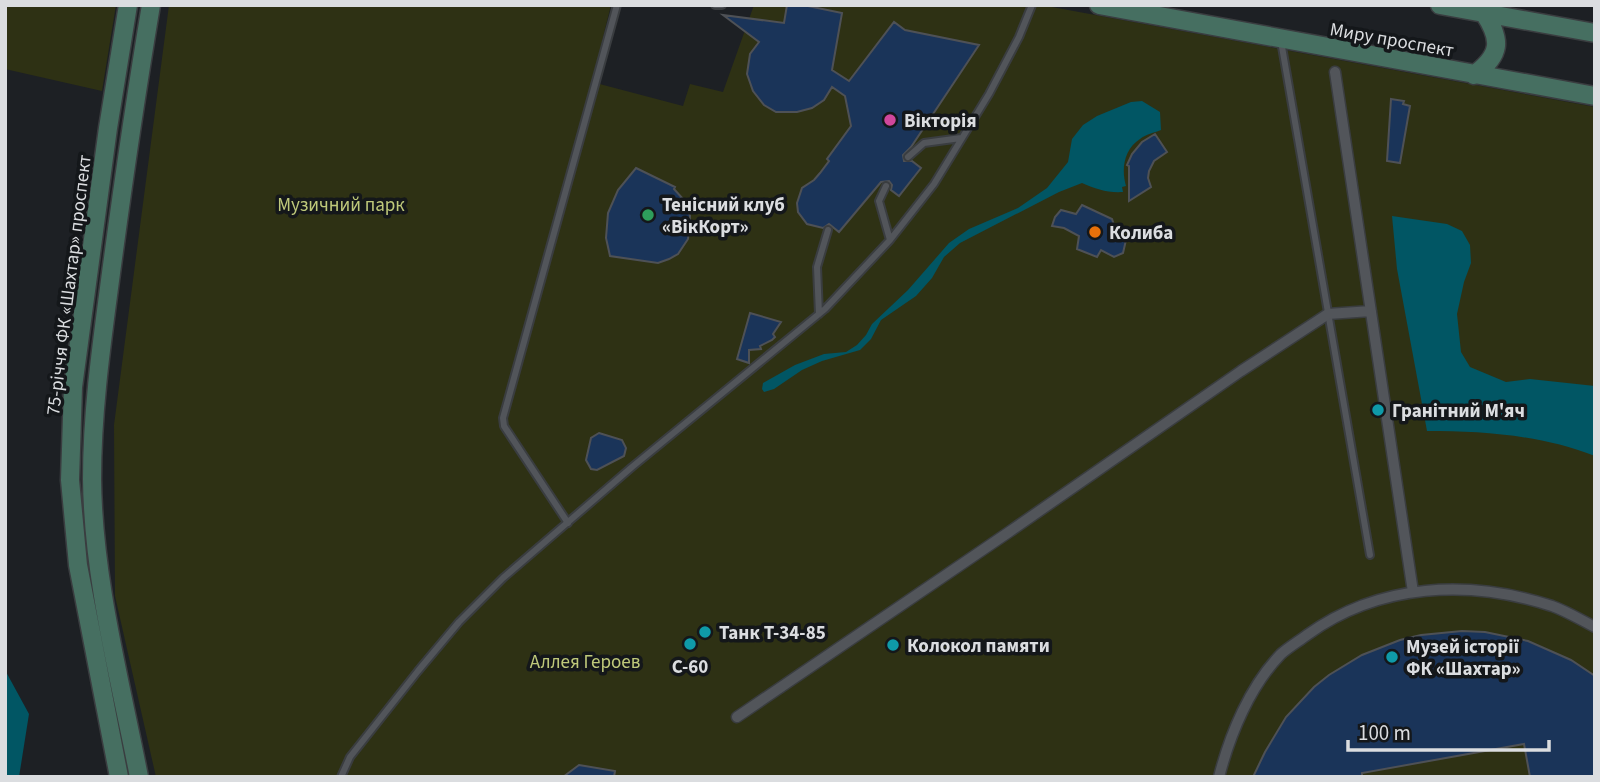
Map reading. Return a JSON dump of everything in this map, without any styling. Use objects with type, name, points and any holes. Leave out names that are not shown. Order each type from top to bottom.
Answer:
[{"type":"main road","name":"75-річчя ФК «Шахтар» проспект","points":[[119,777],[78,565],[70,480],[73,387],[108,128],[128,5]]},
{"type":"main road","name":"75-річчя ФК «Шахтар» проспект","points":[[139,777],[104,604],[92,479],[95,388],[130,131],[151,5]]},
{"type":"main road","name":"Миру проспект","points":[[1099,5],[1595,96]]},
{"type":"main road","points":[[1198,5],[1198,12],[1208,26]]},
{"type":"main road","points":[[1440,5],[1595,33]]},
{"type":"main road","points":[[1474,75],[1494,58],[1496,46],[1495,30],[1484,13]]},
{"type":"street","points":[[1335,72],[1413,592]]},
{"type":"street","points":[[737,717],[1241,370],[1328,314],[1371,311]]},
{"type":"street","points":[[1219,777],[1250,695],[1282,654],[1341,613],[1378,599],[1455,588],[1499,592],[1554,607],[1595,627]]},
{"type":"lane","points":[[568,523],[504,426],[503,418],[617,5]]},
{"type":"lane","points":[[715,5],[722,5]]},
{"type":"lane","points":[[341,777],[350,757],[418,671],[459,622],[503,578],[632,467],[819,314],[890,240],[933,184],[989,94],[1019,37],[1032,5]]},
{"type":"lane","points":[[1280,39],[1370,555]]},
{"type":"lane","points":[[908,157],[924,143],[961,138]]},
{"type":"lane","points":[[886,186],[879,201],[890,240]]},
{"type":"lane","points":[[819,314],[817,267],[828,230]]},
{"type":"green space","points":[[5,5],[116,5],[102,91],[5,69]]},
{"type":"green space","points":[[169,5],[611,5],[592,82],[683,106],[690,84],[723,92],[754,5],[1041,5],[1595,107],[1595,777],[156,777],[115,596],[114,425]]},
{"type":"water","points":[[1142,101],[1160,112],[1161,130],[1142,137],[1130,148],[1124,166],[1126,186],[1122,187],[1123,192],[1102,190],[1082,183],[960,243],[944,257],[932,278],[916,296],[881,320],[871,339],[860,350],[822,361],[764,392],[763,383],[795,365],[824,354],[846,352],[857,345],[872,324],[908,290],[949,243],[969,229],[1018,208],[1047,188],[1068,162],[1072,139],[1083,125],[1131,102]]},
{"type":"water","points":[[1392,216],[1447,224],[1462,231],[1470,245],[1471,263],[1457,314],[1461,352],[1470,367],[1506,382],[1530,379],[1595,386],[1595,456],[1533,439],[1470,432],[1427,431],[1397,269]]},
{"type":"water","points":[[5,670],[29,714],[19,777],[5,777]]},
{"type":"building","name":"Вікторія","points":[[787,5],[803,5],[842,13],[832,70],[849,81],[894,22],[905,30],[979,45],[903,155],[904,161],[912,161],[921,168],[899,196],[891,190],[889,181],[881,182],[839,232],[829,224],[823,228],[807,224],[798,212],[797,203],[802,188],[820,173],[851,126],[845,96],[832,87],[824,100],[812,108],[797,112],[776,112],[764,105],[753,91],[747,74],[750,54],[759,42],[723,15],[784,23]]},
{"type":"building","points":[[1391,99],[1404,101],[1403,104],[1410,106],[1400,163],[1387,161]]},
{"type":"building","points":[[1155,134],[1167,152],[1154,161],[1149,171],[1151,187],[1129,201],[1127,165],[1142,142]]},
{"type":"building","name":"Тенісний клуб «ВікКорт»","points":[[636,168],[675,187],[690,216],[688,239],[678,254],[658,263],[610,256],[606,238],[608,213],[618,190]]},
{"type":"building","name":"Колиба","points":[[1082,205],[1112,219],[1116,231],[1126,240],[1123,253],[1114,257],[1101,250],[1097,257],[1077,249],[1079,236],[1064,228],[1052,226],[1061,210],[1076,214]]},
{"type":"building","points":[[750,313],[781,322],[772,340],[760,346],[761,349],[749,350],[749,363],[737,359]]},
{"type":"building","points":[[599,433],[622,440],[626,448],[624,456],[597,470],[591,469],[586,460],[591,438]]},
{"type":"building","points":[[1462,631],[1485,632],[1528,641],[1571,660],[1595,676],[1595,777],[1530,777],[1524,744],[1362,773],[1362,777],[1253,777],[1286,717],[1329,675],[1362,655],[1400,640]]},
{"type":"building","points":[[579,765],[615,771],[614,777],[563,777]]},
{"type":"place","name":"Вікторія","points":[[890,120]]},
{"type":"place","name":"Тенісний клуб «ВікКорт»","points":[[648,215]]},
{"type":"place","name":"Колиба","points":[[1095,232]]},
{"type":"place","name":"Гранітний М'яч","points":[[1378,410]]},
{"type":"place","name":"Танк Т-34-85","points":[[705,632]]},
{"type":"place","name":"С-60","points":[[690,644]]},
{"type":"place","name":"Колокол памяти","points":[[893,645]]},
{"type":"place","name":"Музей історії ФК «Шахтар»","points":[[1392,657]]},
{"type":"park label","name":"Музичний парк","points":[[341,204]]},
{"type":"park label","name":"Аллея Героев","points":[[585,661]]}]
